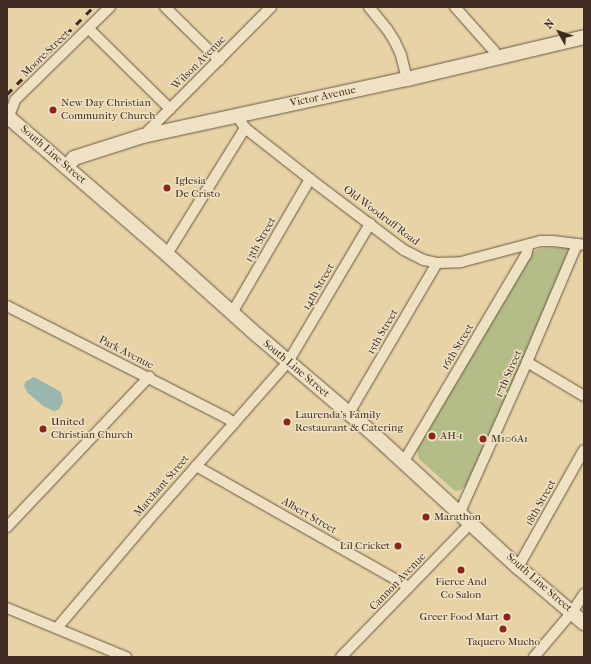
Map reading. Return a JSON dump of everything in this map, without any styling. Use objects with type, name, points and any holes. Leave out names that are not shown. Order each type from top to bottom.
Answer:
[{"type":"main road","name":"Victor Avenue","points":[[67,167],[74,158],[143,136],[407,79],[584,37]]},
{"type":"main road","name":"South Line Street","points":[[8,119],[67,167],[288,362],[349,413],[460,512],[518,567],[584,623]]},
{"type":"street","name":"Moore Street","points":[[8,119],[15,100],[110,7]]},
{"type":"street","points":[[165,7],[219,60]]},
{"type":"street","points":[[369,7],[387,29],[395,42],[401,55],[407,79]]},
{"type":"street","points":[[455,7],[494,51],[495,59]]},
{"type":"street","name":"Wilson Avenue","points":[[143,136],[219,60],[268,8]]},
{"type":"street","points":[[89,29],[170,109]]},
{"type":"street","name":"Old Woodruff Road","points":[[236,116],[245,128],[410,254],[437,263],[471,260],[529,244],[553,241],[580,245]]},
{"type":"street","points":[[167,254],[245,128]]},
{"type":"street","name":"13th Street","points":[[232,313],[310,179]]},
{"type":"street","name":"14th Street","points":[[288,362],[370,224]]},
{"type":"street","name":"16th Street","points":[[404,462],[526,255],[529,244]]},
{"type":"street","name":"17th Street","points":[[460,512],[580,245]]},
{"type":"street","name":"15th Street","points":[[349,413],[437,263]]},
{"type":"street","name":"Park Avenue","points":[[7,306],[225,417],[234,423]]},
{"type":"street","name":"Marchant Street","points":[[57,628],[196,466],[288,362]]},
{"type":"street","points":[[527,362],[584,396]]},
{"type":"street","points":[[7,528],[148,378]]},
{"type":"street","name":"18th Street","points":[[518,567],[584,450]]},
{"type":"street","name":"Albert Street","points":[[196,466],[409,588]]},
{"type":"street","name":"Cannon Avenue","points":[[341,657],[471,523]]},
{"type":"street","points":[[534,657],[572,612],[584,594]]},
{"type":"street","points":[[7,608],[126,657]]},
{"type":"green space","points":[[544,247],[570,248],[572,252],[467,485],[461,490],[455,491],[419,459],[417,449],[533,252]]},
{"type":"water","points":[[34,377],[61,392],[63,402],[58,410],[54,411],[43,406],[27,392],[24,386],[25,382]]},
{"type":"railway","points":[[7,94],[93,7]]},
{"type":"place","name":"New Day Christian Community Church","points":[[53,110]]},
{"type":"place","name":"Iglesia De Cristo","points":[[167,188]]},
{"type":"place","name":"Laurenda's Family Restaurant & Catering","points":[[287,422]]},
{"type":"place","name":"United Christian Church","points":[[43,429]]},
{"type":"place","name":"AH-1","points":[[432,436]]},
{"type":"place","name":"M106A1","points":[[483,439]]},
{"type":"place","name":"Marathon","points":[[426,517]]},
{"type":"place","name":"Lil Cricket","points":[[398,546]]},
{"type":"place","name":"Fierce And Co Salon","points":[[461,570]]},
{"type":"place","name":"Greer Food Mart","points":[[507,617]]},
{"type":"place","name":"Taquero Mucho","points":[[503,629]]}]
